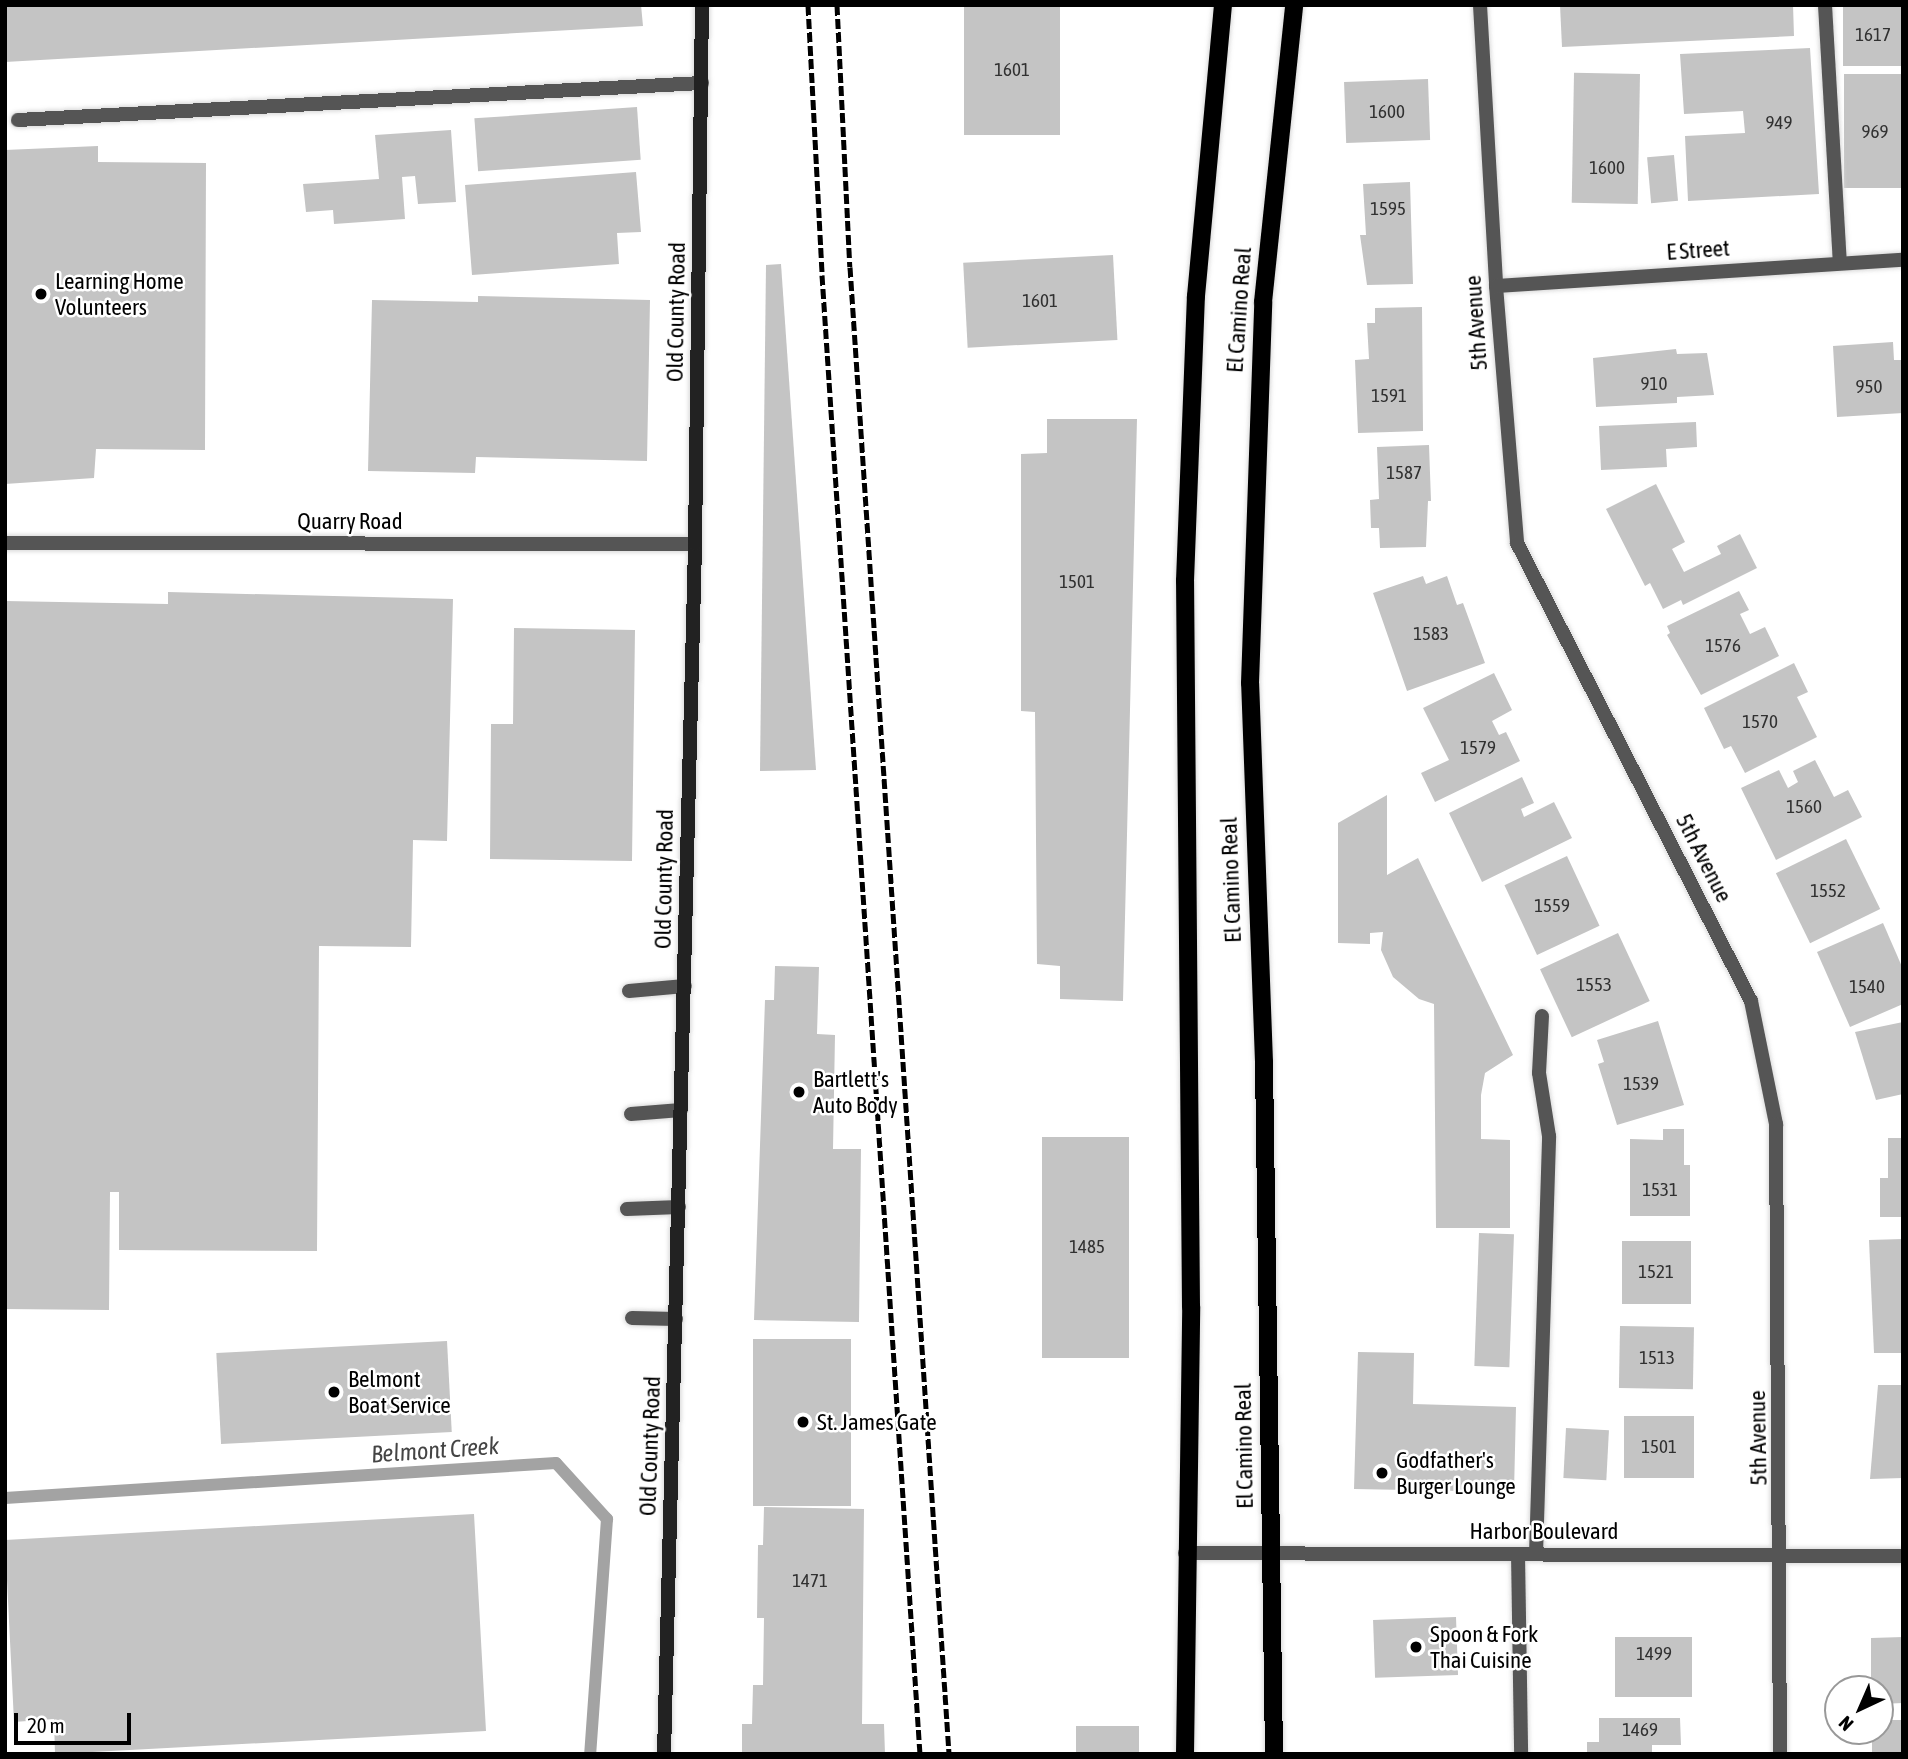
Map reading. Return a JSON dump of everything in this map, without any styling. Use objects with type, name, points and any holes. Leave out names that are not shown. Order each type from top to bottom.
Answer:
[{"type":"main road","name":"Old County Road","points":[[664,1754],[695,544],[702,5]]},
{"type":"main road","name":"El Camino Real","points":[[1185,1754],[1185,1553],[1191,1307],[1185,581],[1196,296],[1223,5]]},
{"type":"main road","name":"El Camino Real","points":[[1274,1754],[1264,1062],[1254,869],[1251,646],[1263,302],[1294,5]]},
{"type":"street","name":"5th Avenue","points":[[1480,5],[1496,286],[1517,543],[1751,1001],[1776,1124],[1782,1552],[1780,1754]]},
{"type":"street","points":[[1825,5],[1840,263]]},
{"type":"street","points":[[18,120],[702,83]]},
{"type":"street","name":"E Street","points":[[1496,286],[1903,260]]},
{"type":"street","name":"Quarry Road","points":[[5,543],[695,544]]},
{"type":"street","points":[[629,991],[685,986]]},
{"type":"street","points":[[1536,1554],[1549,1136],[1539,1073],[1542,1016]]},
{"type":"street","points":[[631,1114],[681,1110]]},
{"type":"street","points":[[627,1209],[679,1207]]},
{"type":"street","points":[[632,1318],[676,1319]]},
{"type":"street","name":"Harbor Boulevard","points":[[1185,1553],[1518,1555],[1782,1552],[1903,1556]]},
{"type":"street","points":[[1518,1555],[1521,1754]]},
{"type":"building","points":[[5,5],[641,5],[643,26],[5,62]]},
{"type":"building","points":[[964,5],[1060,5],[1060,135],[964,135]]},
{"type":"building","points":[[1560,5],[1793,5],[1794,36],[1562,47]]},
{"type":"building","points":[[1843,5],[1903,5],[1903,66],[1843,66]]},
{"type":"building","points":[[1810,48],[1819,194],[1688,201],[1685,136],[1745,133],[1743,111],[1684,114],[1680,54]]},
{"type":"building","points":[[1574,73],[1640,74],[1638,204],[1572,203]]},
{"type":"building","points":[[1844,74],[1903,74],[1903,188],[1844,188]]},
{"type":"building","points":[[1428,79],[1430,140],[1346,143],[1344,82]]},
{"type":"building","points":[[637,107],[641,160],[478,171],[474,118]]},
{"type":"building","points":[[451,130],[456,202],[418,204],[415,176],[402,177],[405,219],[334,224],[333,210],[306,212],[303,184],[379,179],[375,135]]},
{"type":"building","points":[[98,146],[98,162],[206,163],[205,450],[96,449],[94,478],[5,484],[5,150]]},
{"type":"building","points":[[1674,155],[1678,201],[1651,203],[1647,157]]},
{"type":"building","points":[[636,172],[641,232],[617,233],[619,264],[472,275],[465,185]]},
{"type":"building","points":[[1410,182],[1413,284],[1367,285],[1360,235],[1366,235],[1363,184]]},
{"type":"building","points":[[1113,255],[1117,340],[968,348],[963,263]]},
{"type":"building","points":[[781,264],[816,770],[760,771],[766,265]]},
{"type":"building","points":[[478,296],[650,300],[647,461],[476,457],[475,473],[368,471],[372,300],[478,302]]},
{"type":"building","points":[[1422,307],[1423,431],[1358,433],[1355,360],[1369,359],[1367,323],[1375,323],[1375,308]]},
{"type":"building","points":[[1893,342],[1894,360],[1903,360],[1903,413],[1837,417],[1833,346]]},
{"type":"building","points":[[1676,349],[1677,354],[1707,353],[1714,395],[1677,397],[1677,403],[1596,407],[1593,358]]},
{"type":"building","points":[[1047,419],[1137,419],[1123,1001],[1060,999],[1060,966],[1037,964],[1035,712],[1021,711],[1021,454],[1047,453]]},
{"type":"building","points":[[1696,422],[1697,447],[1666,449],[1667,467],[1601,470],[1599,426]]},
{"type":"building","points":[[1429,445],[1431,501],[1428,501],[1426,547],[1380,548],[1379,528],[1371,528],[1370,500],[1379,499],[1377,447]]},
{"type":"building","points":[[1656,484],[1685,542],[1672,549],[1684,572],[1721,554],[1717,546],[1740,534],[1757,568],[1683,605],[1681,600],[1663,609],[1650,583],[1645,586],[1606,509]]},
{"type":"building","points":[[1423,576],[1426,584],[1447,576],[1457,605],[1463,603],[1485,663],[1407,691],[1373,593]]},
{"type":"building","points":[[1739,591],[1749,610],[1740,614],[1750,634],[1765,627],[1779,656],[1701,695],[1667,635],[1670,633],[1667,626]]},
{"type":"building","points":[[168,592],[453,599],[447,841],[413,840],[411,947],[319,946],[317,1251],[119,1250],[119,1192],[110,1192],[109,1310],[5,1309],[5,601],[168,604]]},
{"type":"building","points":[[514,628],[635,630],[632,861],[490,859],[491,724],[513,724]]},
{"type":"building","points":[[1794,663],[1808,692],[1797,697],[1817,737],[1745,773],[1731,746],[1724,749],[1704,708]]},
{"type":"building","points":[[1494,673],[1512,710],[1492,721],[1499,735],[1506,732],[1520,761],[1435,802],[1421,773],[1449,760],[1423,708]]},
{"type":"building","points":[[1815,760],[1834,797],[1848,790],[1862,817],[1776,860],[1741,788],[1779,770],[1788,788],[1798,782],[1793,771]]},
{"type":"building","points":[[1522,777],[1534,803],[1521,809],[1524,817],[1554,802],[1572,838],[1482,882],[1449,813]]},
{"type":"building","points":[[1387,795],[1387,875],[1418,858],[1513,1055],[1485,1073],[1481,1095],[1481,1139],[1510,1140],[1510,1228],[1436,1228],[1434,1004],[1419,999],[1393,977],[1381,950],[1383,932],[1370,933],[1370,944],[1338,943],[1338,823]]},
{"type":"building","points":[[1846,839],[1880,909],[1810,943],[1776,873]]},
{"type":"building","points":[[1567,856],[1600,926],[1537,955],[1504,885]]},
{"type":"building","points":[[1883,923],[1903,969],[1903,1004],[1850,1027],[1817,952]]},
{"type":"building","points":[[1618,933],[1650,1001],[1572,1037],[1540,969]]},
{"type":"building","name":"Bartlett's Auto Body","points":[[775,966],[819,967],[817,1034],[835,1035],[833,1149],[861,1149],[859,1322],[754,1320],[765,1000],[774,1000]]},
{"type":"building","points":[[1658,1021],[1684,1105],[1617,1125],[1598,1064],[1604,1062],[1597,1040]]},
{"type":"building","points":[[1903,1022],[1903,1094],[1876,1100],[1855,1032]]},
{"type":"building","points":[[1663,1129],[1684,1129],[1684,1165],[1690,1165],[1690,1216],[1630,1216],[1630,1139],[1663,1140]]},
{"type":"building","points":[[1042,1137],[1129,1137],[1129,1358],[1042,1358]]},
{"type":"building","points":[[1888,1138],[1903,1138],[1903,1217],[1880,1217],[1880,1178],[1888,1178]]},
{"type":"building","points":[[1479,1233],[1514,1234],[1509,1367],[1474,1366]]},
{"type":"building","points":[[1903,1239],[1903,1353],[1874,1353],[1869,1240]]},
{"type":"building","points":[[1622,1241],[1691,1241],[1691,1304],[1622,1304]]},
{"type":"building","points":[[1620,1326],[1694,1327],[1693,1389],[1619,1388]]},
{"type":"building","name":"St. James Gate","points":[[753,1339],[851,1339],[851,1506],[753,1506]]},
{"type":"building","name":"Belmont Boat Service","points":[[447,1341],[452,1432],[221,1444],[216,1353]]},
{"type":"building","points":[[1358,1352],[1414,1353],[1413,1404],[1516,1407],[1514,1492],[1354,1489]]},
{"type":"building","points":[[1878,1385],[1903,1385],[1903,1478],[1870,1479]]},
{"type":"building","points":[[1624,1416],[1694,1416],[1694,1478],[1624,1478]]},
{"type":"building","points":[[1566,1428],[1609,1430],[1606,1480],[1563,1478]]},
{"type":"building","points":[[764,1507],[864,1509],[862,1724],[884,1724],[885,1754],[742,1754],[742,1724],[752,1724],[753,1685],[763,1685],[764,1618],[757,1618],[758,1545],[763,1545]]},
{"type":"building","points":[[474,1514],[486,1731],[55,1754],[54,1719],[14,1722],[5,1540]]},
{"type":"building","name":"Spoon & Fork Thai Cuisine","points":[[1456,1617],[1458,1675],[1375,1678],[1373,1620]]},
{"type":"building","points":[[1615,1637],[1692,1637],[1692,1697],[1615,1697]]},
{"type":"building","points":[[1903,1637],[1903,1703],[1894,1703],[1894,1675],[1871,1675],[1871,1638]]},
{"type":"building","points":[[1599,1718],[1680,1718],[1681,1745],[1652,1745],[1652,1754],[1587,1754],[1587,1742],[1599,1742]]},
{"type":"building","points":[[1894,1720],[1903,1720],[1903,1754],[1872,1754],[1872,1745],[1894,1745]]},
{"type":"building","points":[[1076,1726],[1139,1726],[1139,1754],[1076,1754]]},
{"type":"waterway","name":"Belmont Creek","points":[[5,1498],[556,1463],[607,1519],[590,1754]]},
{"type":"railway","points":[[808,5],[822,275],[920,1754]]},
{"type":"railway","points":[[837,5],[850,267],[949,1754]]},
{"type":"place","name":"Learning Home Volunteers","points":[[41,294]]},
{"type":"place","name":"Bartlett's Auto Body","points":[[799,1092]]},
{"type":"place","name":"Belmont Boat Service","points":[[334,1392]]},
{"type":"place","name":"St. James Gate","points":[[803,1422]]},
{"type":"place","name":"Godfather's Burger Lounge","points":[[1382,1473]]},
{"type":"place","name":"Spoon & Fork Thai Cuisine","points":[[1416,1647]]}]
